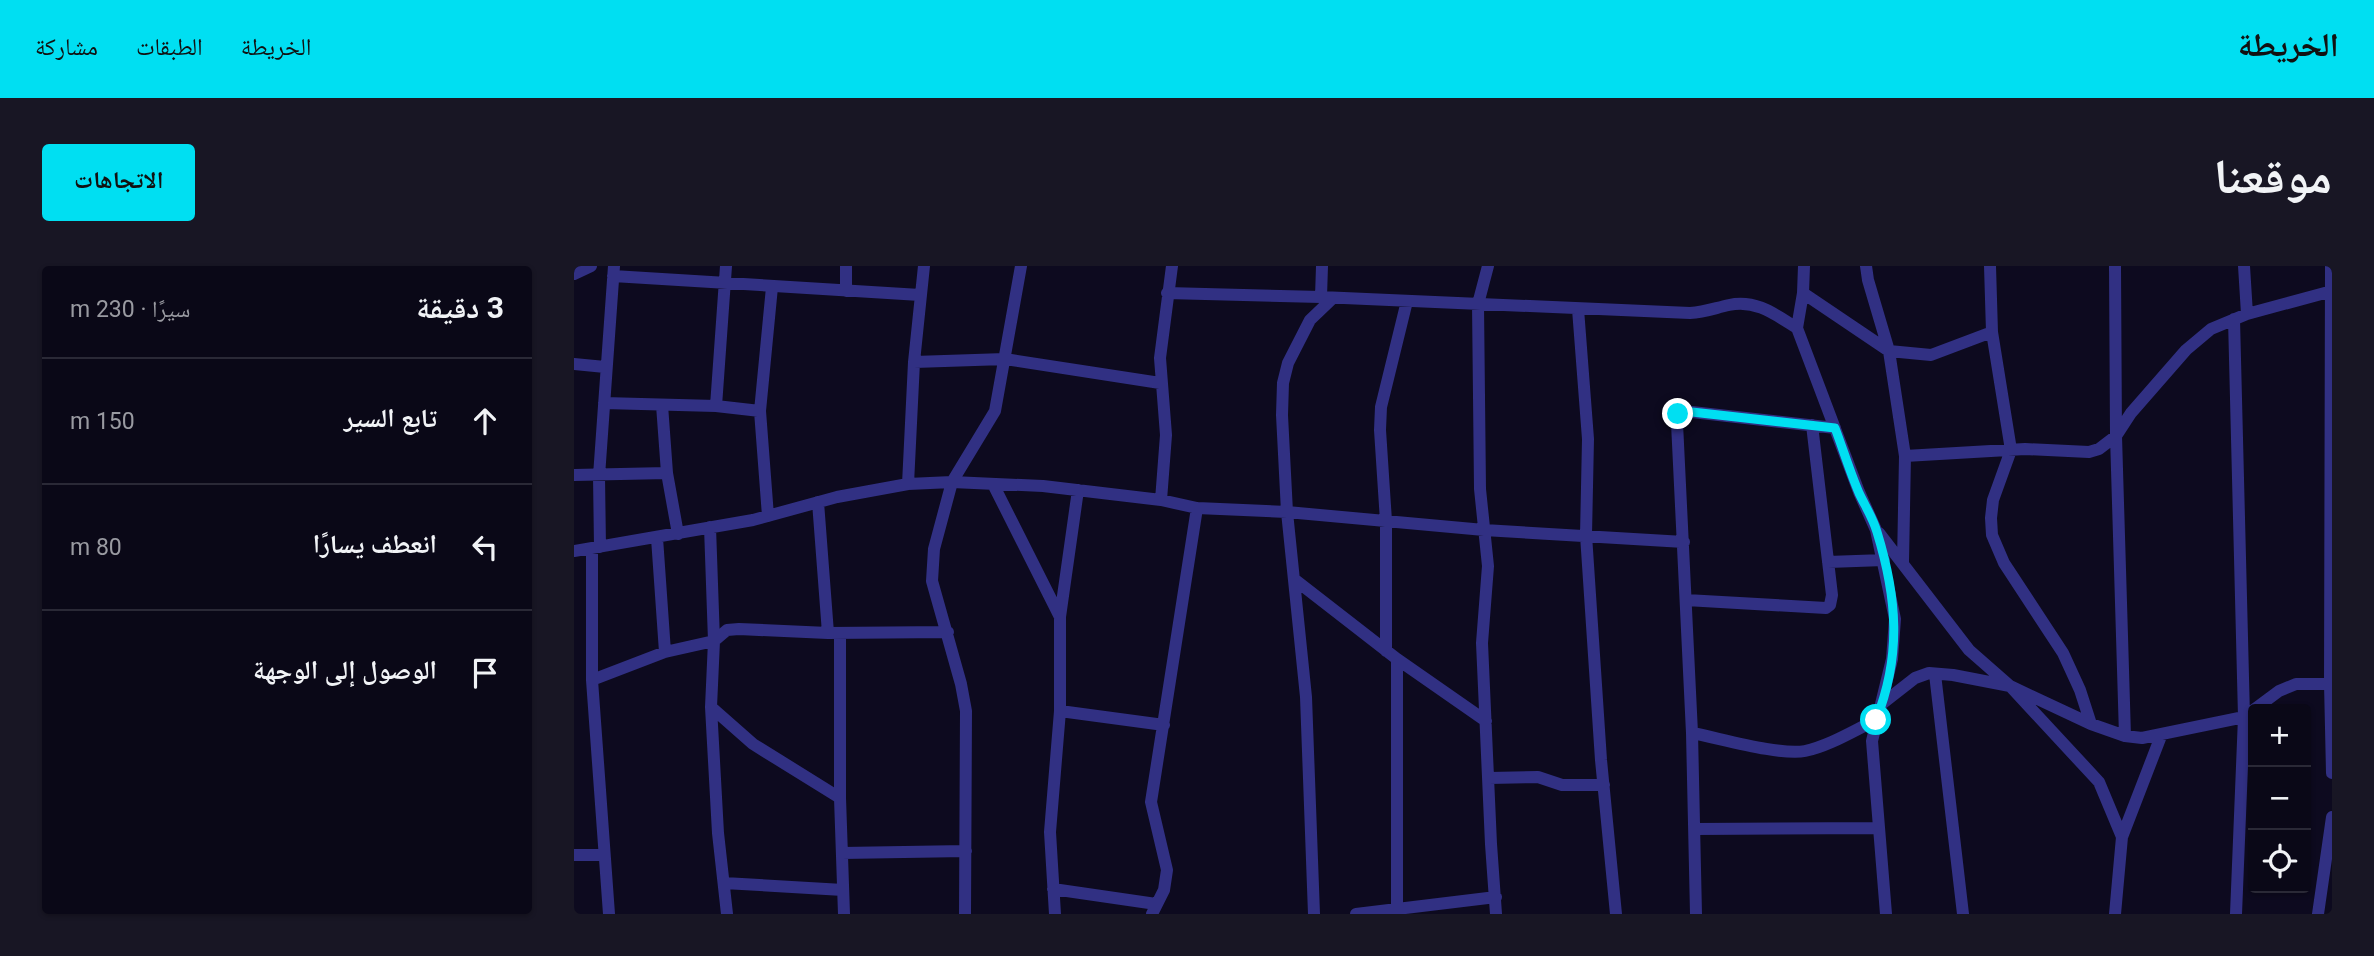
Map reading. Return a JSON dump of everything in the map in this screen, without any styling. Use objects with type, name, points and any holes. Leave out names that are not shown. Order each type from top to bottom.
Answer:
[{"type":"street","points":[[574,274],[591,266]]},
{"type":"street","points":[[716,406],[726,266]]},
{"type":"street","points":[[846,266],[846,291]]},
{"type":"street","points":[[908,484],[914,362],[924,266]]},
{"type":"street","points":[[965,914],[966,711],[948,632],[932,581],[932,564],[952,482],[995,411],[1021,266]]},
{"type":"street","points":[[1161,500],[1166,435],[1160,358],[1172,266]]},
{"type":"street","points":[[1314,914],[1306,697],[1287,512],[1282,415],[1283,383],[1288,363],[1299,338],[1327,297],[1322,266]]},
{"type":"street","points":[[1473,266],[1482,280]]},
{"type":"street","points":[[1488,266],[1482,280],[1478,304],[1480,489],[1488,591],[1482,643],[1496,914]]},
{"type":"street","points":[[1804,266],[1797,328],[1876,530],[1895,619],[1892,659],[1872,741],[1886,914]]},
{"type":"street","points":[[1866,266],[1889,351],[1905,456],[1903,562]]},
{"type":"street","points":[[1990,266],[1992,332],[2011,450],[1993,500],[1992,535],[2004,563],[2063,653],[2080,690],[2091,724]]},
{"type":"street","points":[[2115,266],[2116,436],[2125,736]]},
{"type":"street","points":[[2244,266],[2246,314]]},
{"type":"street","points":[[2331,266],[2332,773]]},
{"type":"street","points":[[609,914],[592,680],[599,476],[614,271],[724,285],[920,295]]},
{"type":"street","points":[[768,516],[760,411],[772,287]]},
{"type":"street","points":[[1905,456],[2011,450],[2089,452],[2099,449],[2116,436],[2131,413],[2186,350],[2210,329],[2246,314],[2332,291]]},
{"type":"street","points":[[1167,293],[1327,297],[1690,313],[1746,303],[1762,307],[1797,328]]},
{"type":"street","points":[[1803,293],[1889,351],[1931,355],[1992,332]]},
{"type":"street","points":[[1386,651],[1387,521],[1380,453],[1380,418],[1407,301]]},
{"type":"street","points":[[1578,309],[1589,451],[1586,535],[1616,914]]},
{"type":"street","points":[[2234,319],[2244,717],[2236,914]]},
{"type":"street","points":[[914,362],[1005,359],[1160,383]]},
{"type":"street","points":[[574,364],[605,367]]},
{"type":"street","points":[[604,403],[716,406],[760,411]]},
{"type":"street","points":[[662,405],[667,473],[678,534]]},
{"type":"street","points":[[1696,914],[1692,733],[1678,414],[1683,411],[1835,428]]},
{"type":"street","points":[[1686,600],[1826,608],[1830,605],[1832,595],[1812,425]]},
{"type":"street","points":[[574,475],[667,473]]},
{"type":"street","points":[[574,551],[768,516],[818,502],[908,484],[952,482],[1079,490],[1161,500],[1197,508],[1287,512],[1484,530],[1684,542]]},
{"type":"street","points":[[993,484],[1060,617]]},
{"type":"street","points":[[1055,914],[1050,832],[1060,711],[1060,617],[1079,490]]},
{"type":"street","points":[[818,502],[834,633],[844,914]]},
{"type":"street","points":[[1053,890],[1154,909],[1164,890],[1167,870],[1151,802],[1197,508]]},
{"type":"street","points":[[710,527],[714,641],[711,707],[718,833],[727,914]]},
{"type":"street","points":[[1876,530],[1903,562],[1953,632],[2010,686],[2099,782],[2122,838]]},
{"type":"street","points":[[657,538],[664,652]]},
{"type":"street","points":[[1828,562],[1884,560]]},
{"type":"street","points":[[1294,579],[1386,651],[1486,721]]},
{"type":"street","points":[[592,680],[664,652],[714,641],[727,630],[948,632]]},
{"type":"street","points":[[1397,659],[1397,912]]},
{"type":"street","points":[[1883,703],[1915,678],[1935,674],[1953,675],[2010,686],[2091,724],[2125,736],[2143,738],[2244,717],[2279,691],[2295,684],[2331,683]]},
{"type":"street","points":[[1935,674],[1963,914]]},
{"type":"street","points":[[711,707],[753,744],[840,798]]},
{"type":"street","points":[[1060,711],[1164,725]]},
{"type":"street","points":[[1692,733],[1784,751],[1803,752],[1876,720]]},
{"type":"street","points":[[2115,914],[2122,838],[2161,736]]},
{"type":"street","points":[[1489,778],[1538,777],[1562,785],[1604,786]]},
{"type":"street","points":[[2318,914],[2328,870],[2332,817]]},
{"type":"street","points":[[1695,829],[1879,828]]},
{"type":"street","points":[[842,853],[966,851]]},
{"type":"street","points":[[574,855],[604,855]]},
{"type":"street","points":[[724,883],[843,890]]},
{"type":"street","points":[[1356,914],[1397,912],[1496,897]]},
{"type":"route","points":[[1678,414],[1683,411],[1835,428],[1876,530],[1892,597],[1895,638],[1883,703],[1876,720]]}]
